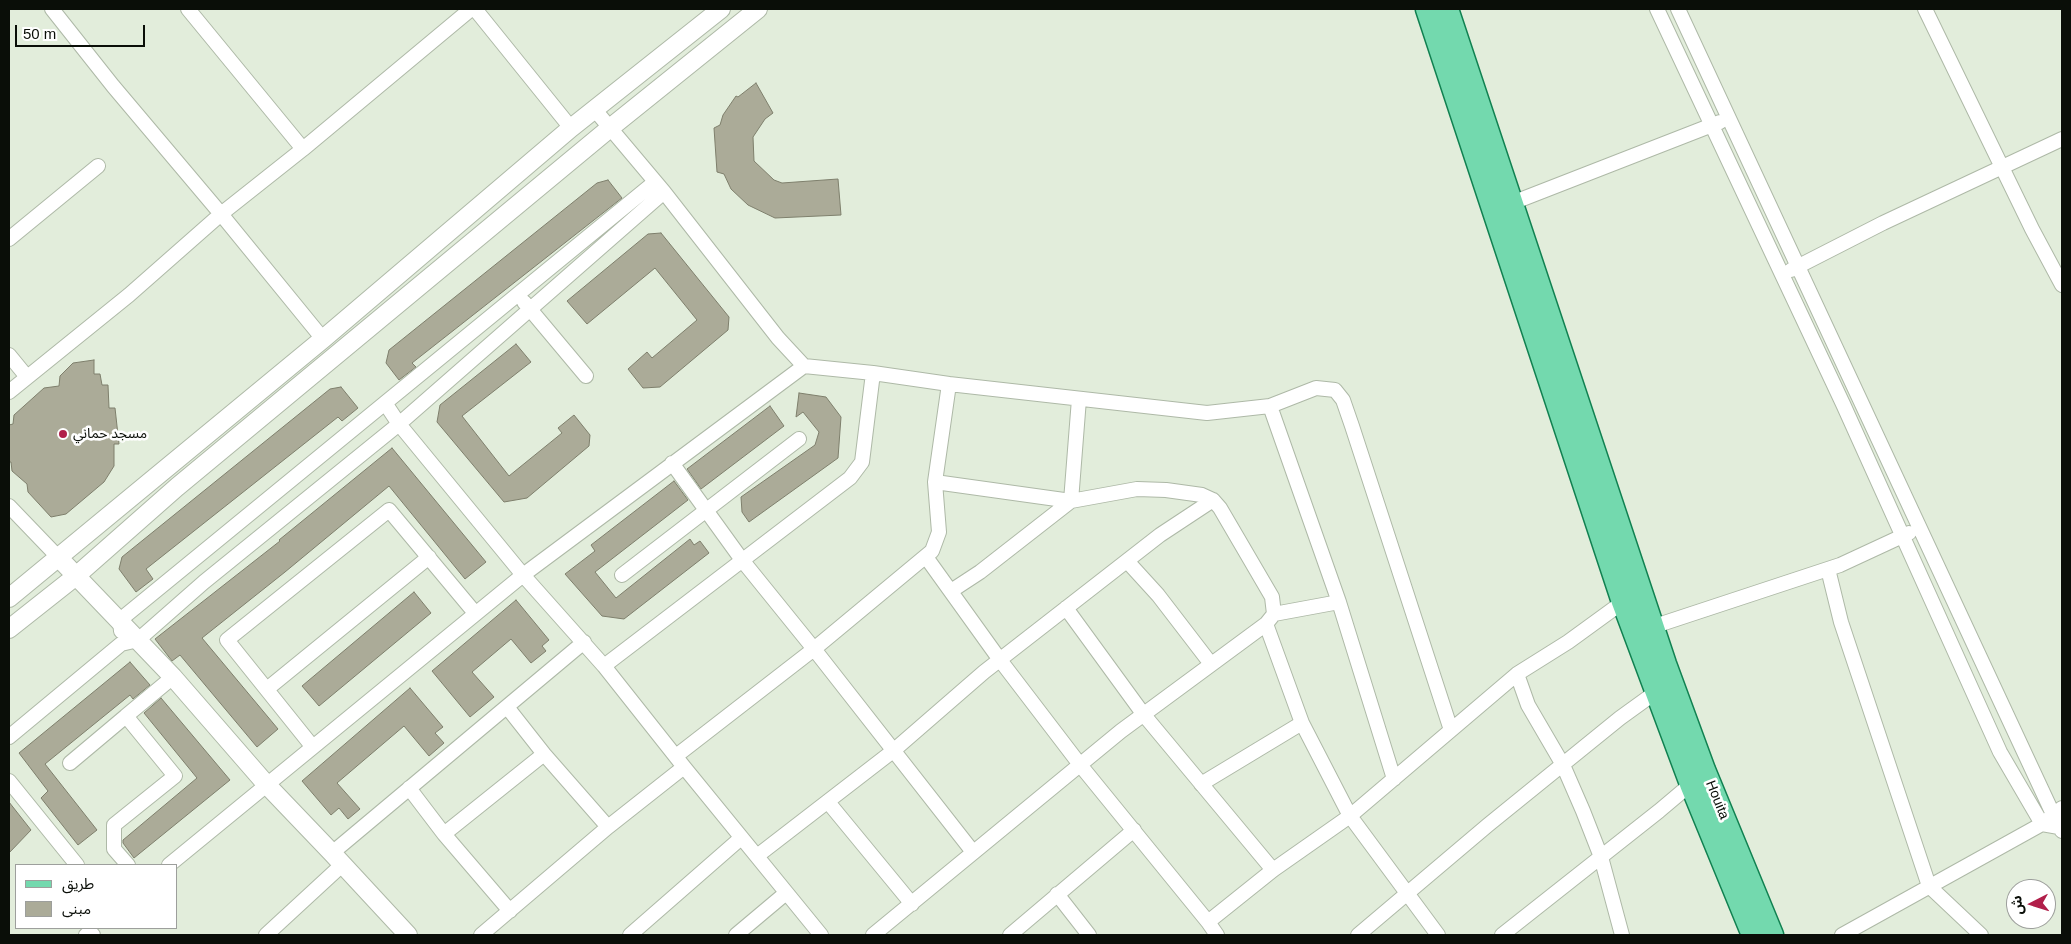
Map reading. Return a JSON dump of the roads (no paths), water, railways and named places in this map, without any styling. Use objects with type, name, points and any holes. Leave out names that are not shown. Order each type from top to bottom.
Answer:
[{"type":"main road","points":[[1426,9],[1623,602],[1657,677]]},
{"type":"main road","points":[[1448,9],[1652,627],[1657,677]]},
{"type":"main road","name":"Houita","points":[[1657,677],[1691,784],[1753,935]]},
{"type":"main road","name":"Houita","points":[[1657,677],[1704,770],[1772,935]]},
{"type":"street","points":[[52,9],[113,86],[323,339]]},
{"type":"street","points":[[188,9],[302,149]]},
{"type":"street","points":[[9,392],[129,295],[221,214],[470,9]]},
{"type":"street","points":[[475,9],[571,128]]},
{"type":"street","points":[[9,598],[323,339],[571,128],[721,9]]},
{"type":"street","points":[[9,629],[76,576],[177,487],[610,128],[758,9]]},
{"type":"street","points":[[1658,9],[1843,404],[2000,752],[2042,824]]},
{"type":"street","points":[[1678,9],[2004,709],[2059,820],[2042,824],[1842,935]]},
{"type":"street","points":[[1925,9],[2002,168],[2062,285]]},
{"type":"street","points":[[595,110],[659,187],[778,338],[804,366],[1207,413],[1270,406],[1316,388],[1335,390],[1343,400],[1451,730]]},
{"type":"street","points":[[1512,203],[1713,125],[1729,117]]},
{"type":"street","points":[[1782,275],[1883,223],[2062,139]]},
{"type":"street","points":[[9,239],[98,166]]},
{"type":"street","points":[[120,620],[518,296],[659,187]]},
{"type":"street","points":[[9,737],[399,424],[529,308],[659,187]]},
{"type":"street","points":[[518,296],[586,376]]},
{"type":"street","points":[[9,355],[27,377]]},
{"type":"street","points":[[170,864],[523,575],[804,366]]},
{"type":"street","points":[[604,666],[850,478],[862,462],[873,373]]},
{"type":"street","points":[[481,935],[608,827],[680,761],[932,551],[939,532],[935,482],[949,384]]},
{"type":"street","points":[[951,591],[980,572],[1071,501],[1079,399]]},
{"type":"street","points":[[385,403],[399,424],[523,575],[604,666],[821,935]]},
{"type":"street","points":[[1270,406],[1340,602],[1394,779]]},
{"type":"street","points":[[622,575],[799,439]]},
{"type":"street","points":[[672,463],[708,510],[742,560],[973,852]]},
{"type":"street","points":[[935,482],[1071,501],[1137,489],[1166,490],[1202,496],[1213,500],[1220,508],[1272,597],[1270,619],[1302,723],[1350,816],[1438,935]]},
{"type":"street","points":[[757,856],[893,751],[1000,660],[1066,608],[1160,535],[1213,500]]},
{"type":"street","points":[[9,506],[120,620],[129,642],[173,677],[266,784],[408,935]]},
{"type":"street","points":[[312,746],[227,640],[389,510],[475,613]]},
{"type":"street","points":[[1652,627],[1828,569],[1920,528]]},
{"type":"street","points":[[267,689],[429,557]]},
{"type":"street","points":[[926,557],[1000,660],[1081,766],[1217,935]]},
{"type":"street","points":[[1127,561],[1158,595],[1211,664]]},
{"type":"street","points":[[1828,569],[1841,622],[1929,886],[1981,935]]},
{"type":"street","points":[[1924,585],[1942,575]]},
{"type":"street","points":[[873,935],[1121,732],[1270,619],[1340,602]]},
{"type":"street","points":[[1208,922],[1273,870],[1350,816],[1517,674],[1568,642],[1623,602]]},
{"type":"street","points":[[1066,608],[1144,715],[1273,870]]},
{"type":"street","points":[[1953,649],[1973,640]]},
{"type":"street","points":[[266,935],[337,858],[409,788],[584,642]]},
{"type":"street","points":[[1517,674],[1528,704],[1563,765],[1601,857],[1622,935]]},
{"type":"street","points":[[70,763],[173,677]]},
{"type":"street","points":[[1358,935],[1488,825],[1620,718],[1657,677]]},
{"type":"street","points":[[507,707],[544,754],[608,827]]},
{"type":"street","points":[[1984,718],[2004,709]]},
{"type":"street","points":[[126,716],[175,776],[114,825],[114,849],[127,864]]},
{"type":"street","points":[[1201,784],[1302,723]]},
{"type":"street","points":[[444,834],[544,754]]},
{"type":"street","points":[[9,781],[76,864]]},
{"type":"street","points":[[1502,935],[1691,784]]},
{"type":"street","points":[[409,788],[444,834],[510,911]]},
{"type":"street","points":[[828,802],[912,904]]},
{"type":"street","points":[[1010,935],[1134,830]]},
{"type":"street","points":[[630,935],[741,838]]},
{"type":"street","points":[[736,935],[786,893]]},
{"type":"street","points":[[1057,894],[1089,935]]},
{"type":"place","name":"مسجد حماني","points":[[63,434]]}]
